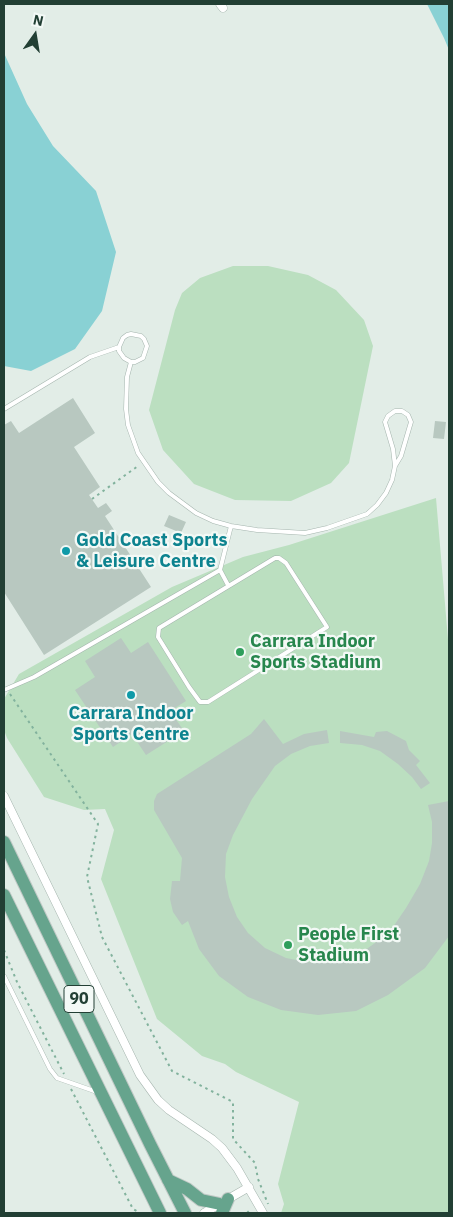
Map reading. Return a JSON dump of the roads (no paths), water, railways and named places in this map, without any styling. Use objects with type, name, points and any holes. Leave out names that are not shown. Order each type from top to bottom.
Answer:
[{"type":"main road","name":"90","points":[[4,842],[168,1180],[186,1213]]},
{"type":"main road","name":"90","points":[[4,895],[158,1211]]},
{"type":"main road","points":[[168,1180],[187,1189],[201,1200],[223,1206]]},
{"type":"street","points":[[4,796],[140,1075],[158,1100],[169,1110],[222,1148],[249,1187],[263,1213]]},
{"type":"street","points":[[204,1213],[223,1206],[249,1187]]},
{"type":"lane","points":[[136,334],[144,339],[147,346],[145,354],[140,360],[131,362],[121,355],[119,347],[120,342],[127,335],[136,334]]},
{"type":"lane","points":[[4,409],[90,358],[119,347]]},
{"type":"lane","points":[[131,362],[127,377],[126,409],[132,438],[144,462],[158,482],[183,504],[213,521],[231,526],[284,533],[305,533],[327,528],[367,514],[386,493],[395,466],[401,456],[411,422],[408,415],[395,411],[388,416],[385,422],[392,443],[395,466]]},
{"type":"lane","points":[[228,585],[220,570],[231,526]]},
{"type":"lane","points":[[279,558],[286,563],[327,627],[208,702],[203,703],[198,701],[158,637],[159,628],[228,585],[270,559],[279,558]]},
{"type":"lane","points":[[5,689],[34,677],[220,570]]},
{"type":"lane","points":[[4,976],[50,1069],[57,1078],[101,1094]]},
{"type":"water","points":[[427,4],[449,4],[449,50],[444,38]]},
{"type":"water","points":[[4,53],[27,104],[53,146],[96,191],[116,252],[102,311],[75,349],[31,371],[4,366]]},
{"type":"place","name":"Gold Coast Sports & Leisure Centre","points":[[66,551]]},
{"type":"place","name":"Carrara Indoor Sports Stadium","points":[[240,652]]},
{"type":"place","name":"Carrara Indoor Sports Centre","points":[[131,695]]},
{"type":"place","name":"People First Stadium","points":[[288,945]]}]
